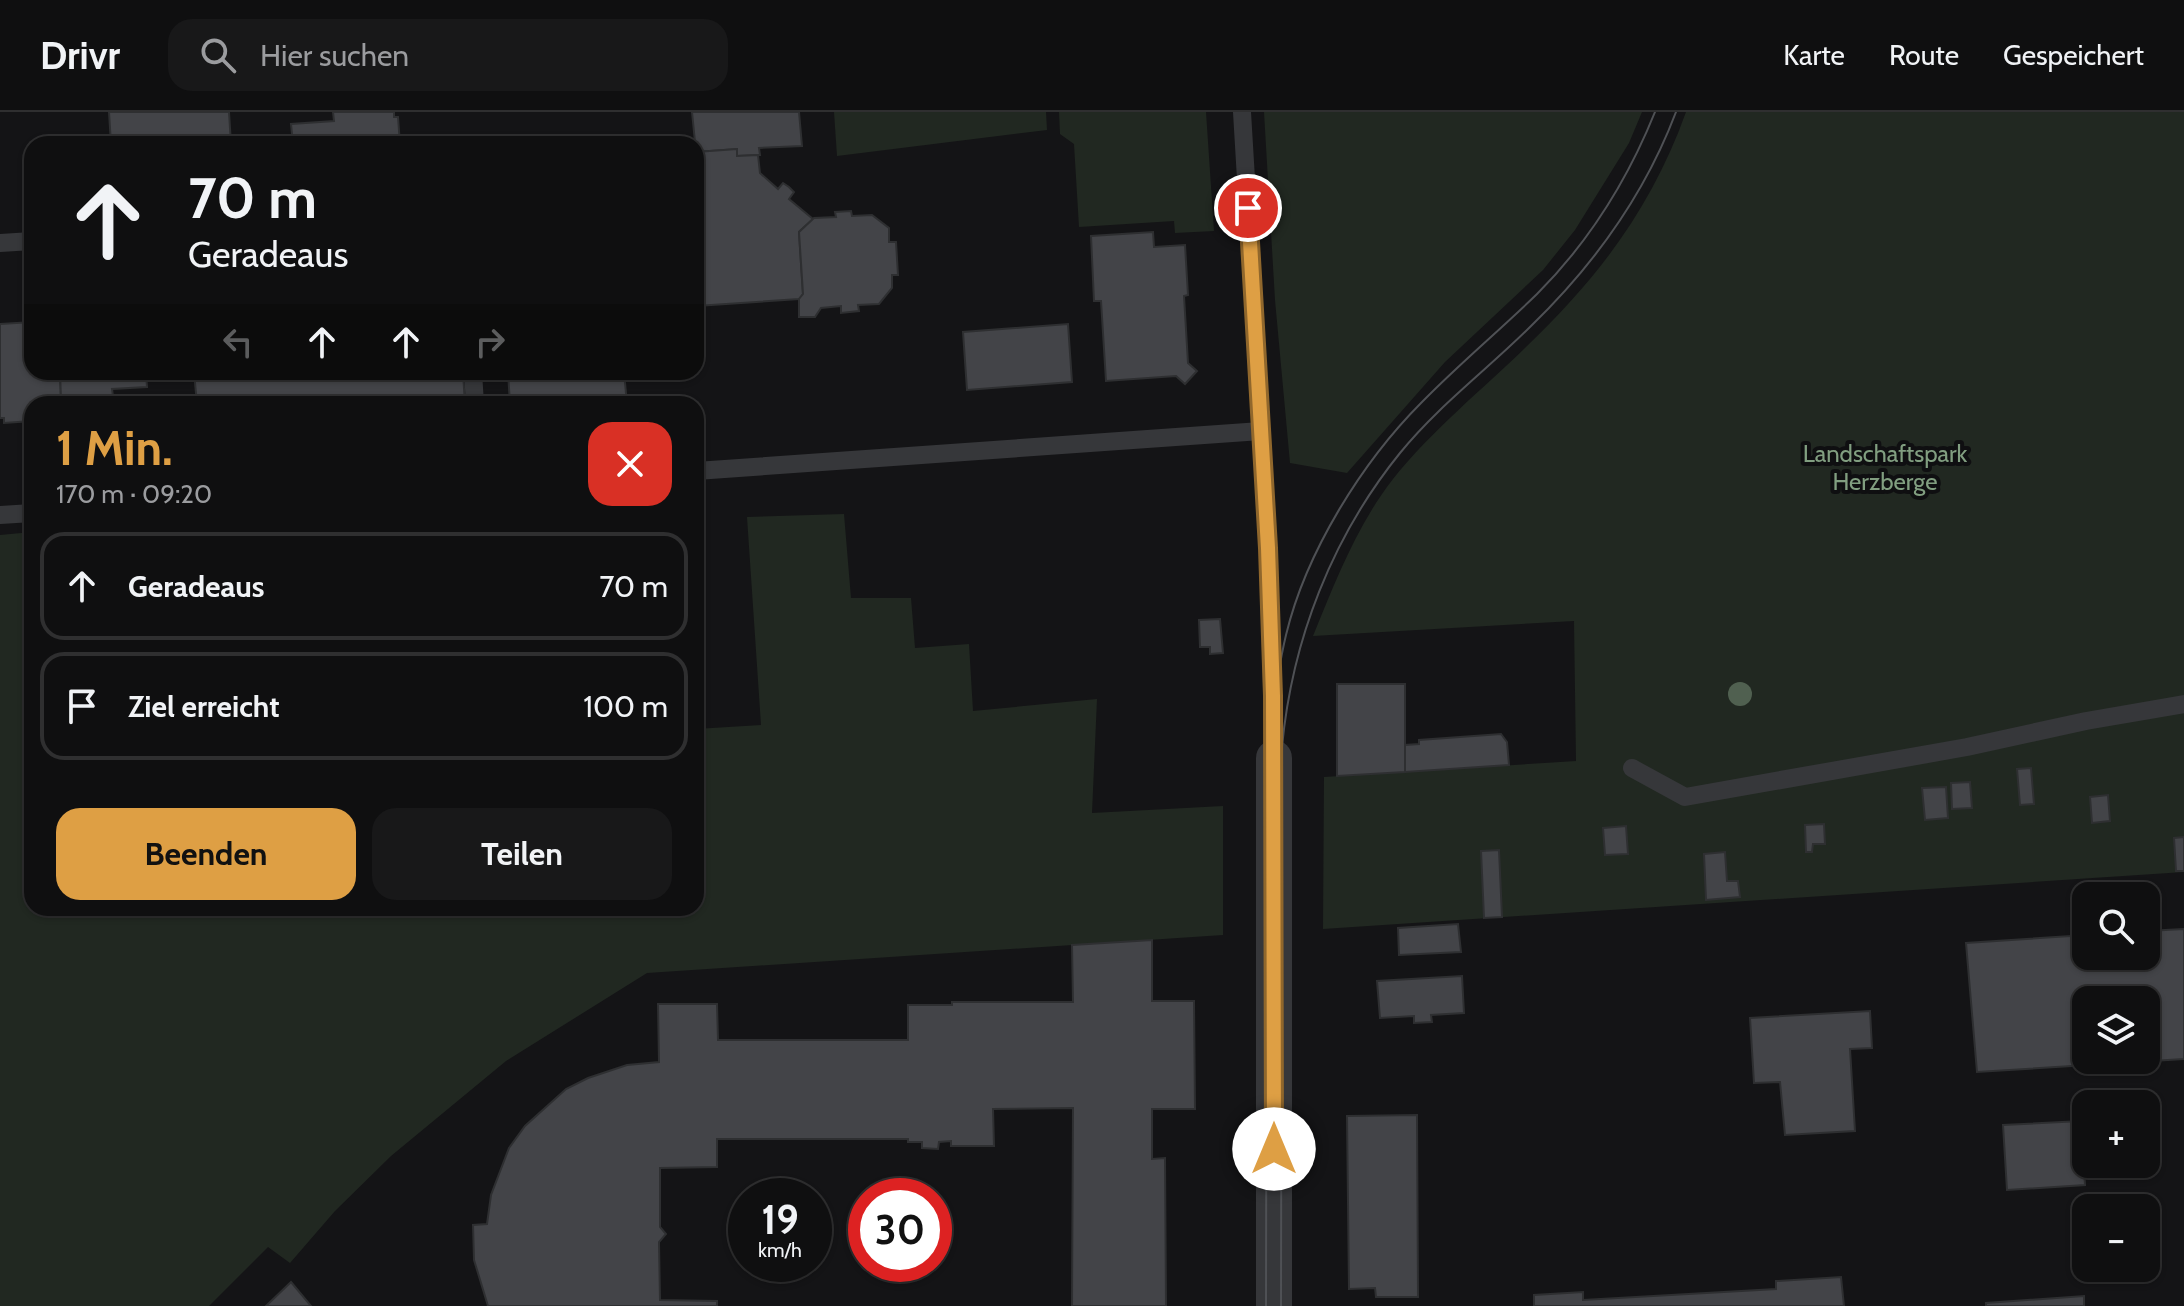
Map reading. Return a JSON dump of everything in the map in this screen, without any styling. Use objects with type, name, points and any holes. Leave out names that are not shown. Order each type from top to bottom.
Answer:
[{"type":"street","points":[[1274,758],[1274,1306]]},
{"type":"lane","points":[[1242,112],[1268,548],[1274,758]]},
{"type":"lane","points":[[0,243],[24,242]]},
{"type":"lane","points":[[704,470],[1261,431]]},
{"type":"lane","points":[[0,515],[24,514]]},
{"type":"lane","points":[[1632,768],[1685,797],[1967,747],[2184,704]]},
{"type":"green space","points":[[834,112],[1046,112],[1047,130],[837,156]]},
{"type":"green space","points":[[1059,112],[1206,112],[1214,231],[1175,233],[1174,221],[1079,227],[1074,144],[1060,134]]},
{"type":"green space","points":[[1264,112],[1642,112],[1629,143],[1575,230],[1543,270],[1445,362],[1347,473],[1290,463],[1275,300]]},
{"type":"green space","name":"Landschaftspark Herzberge","points":[[1686,112],[2184,112],[2184,872],[1323,929],[1324,777],[1576,761],[1574,621],[1313,636],[1348,554],[1380,497],[1424,444],[1553,320],[1600,267],[1640,210]]},
{"type":"green space","points":[[844,514],[851,598],[911,598],[915,648],[969,644],[973,711],[1097,699],[1092,813],[1223,806],[1223,935],[647,973],[506,1061],[391,1156],[335,1211],[290,1263],[268,1247],[209,1306],[0,1306],[0,535],[24,533],[24,916],[704,916],[704,729],[761,725],[747,517]]},
{"type":"building","points":[[109,112],[229,112],[230,136],[110,136]]},
{"type":"building","points":[[333,112],[394,112],[394,117],[398,117],[399,136],[292,136],[291,124],[334,121]]},
{"type":"building","points":[[692,112],[799,112],[802,146],[759,148],[760,155],[737,156],[737,149],[704,151],[704,136],[694,136]]},
{"type":"building","points":[[737,149],[737,156],[758,155],[760,173],[778,189],[783,183],[789,187],[794,192],[789,199],[813,219],[799,232],[803,294],[799,299],[704,306],[704,151]]},
{"type":"building","points":[[851,211],[852,216],[872,215],[889,228],[889,242],[896,242],[898,275],[892,275],[892,288],[879,304],[858,305],[859,311],[841,313],[841,306],[821,308],[815,317],[799,317],[799,299],[803,294],[799,232],[814,218],[836,217],[835,212]]},
{"type":"building","points":[[1153,232],[1154,247],[1185,245],[1188,363],[1197,371],[1185,384],[1176,376],[1106,381],[1101,301],[1094,301],[1091,236]]},
{"type":"building","points":[[24,322],[24,380],[60,380],[61,396],[24,396],[24,422],[4,423],[4,418],[0,418],[0,324]]},
{"type":"building","points":[[1068,324],[1072,382],[967,390],[963,332]]},
{"type":"building","points":[[60,380],[147,380],[147,387],[112,389],[113,396],[61,396]]},
{"type":"building","points":[[195,380],[464,380],[464,396],[196,396]]},
{"type":"building","points":[[508,380],[625,380],[626,396],[510,396]]},
{"type":"building","points":[[1220,619],[1223,653],[1210,654],[1210,647],[1200,647],[1199,620]]},
{"type":"building","points":[[1337,684],[1405,684],[1405,772],[1337,776]]},
{"type":"building","points":[[1501,734],[1507,742],[1509,765],[1405,772],[1405,745],[1419,744],[1419,740]]},
{"type":"building","points":[[2031,768],[2034,804],[2020,805],[2017,769]]},
{"type":"building","points":[[1970,782],[1972,808],[1952,809],[1951,783]]},
{"type":"building","points":[[1946,787],[1948,818],[1925,820],[1922,788]]},
{"type":"building","points":[[2108,795],[2110,821],[2092,823],[2090,797]]},
{"type":"building","points":[[1824,824],[1825,844],[1813,844],[1812,852],[1806,852],[1805,825]]},
{"type":"building","points":[[1626,826],[1628,854],[1605,855],[1603,828]]},
{"type":"building","points":[[2184,837],[2184,871],[2176,871],[2174,838]]},
{"type":"building","points":[[1499,850],[1502,917],[1484,918],[1481,851]]},
{"type":"building","points":[[1725,852],[1727,881],[1738,881],[1740,897],[1706,900],[1704,854]]},
{"type":"building","points":[[1458,924],[1461,952],[1399,955],[1398,928]]},
{"type":"building","points":[[2184,929],[2184,1059],[2160,1061],[2160,986],[2072,986],[2072,1066],[1977,1072],[1966,943],[2072,936],[2072,970],[2160,970],[2160,930]]},
{"type":"building","points":[[1152,940],[1152,1001],[1194,1001],[1195,1109],[1152,1109],[1152,1159],[1165,1158],[1166,1306],[1072,1306],[1073,1108],[993,1109],[994,1146],[951,1146],[951,1141],[939,1142],[938,1149],[922,1148],[922,1142],[908,1142],[908,1139],[717,1139],[717,1167],[660,1168],[660,1227],[666,1234],[659,1242],[660,1300],[717,1301],[717,1306],[488,1306],[474,1260],[473,1225],[487,1224],[491,1195],[509,1148],[525,1126],[566,1089],[627,1065],[659,1062],[658,1004],[717,1004],[718,1040],[908,1040],[908,1005],[1073,1002],[1072,945]]},
{"type":"building","points":[[1462,976],[1464,1013],[1431,1015],[1432,1022],[1414,1023],[1414,1016],[1380,1018],[1377,981]]},
{"type":"building","points":[[1870,1011],[1872,1048],[1850,1049],[1855,1131],[1785,1135],[1780,1082],[1754,1083],[1750,1018]]},
{"type":"building","points":[[1417,1115],[1418,1297],[1376,1297],[1375,1288],[1349,1289],[1347,1116]]},
{"type":"building","points":[[2072,1121],[2072,1178],[2085,1178],[2085,1185],[2007,1190],[2003,1125]]},
{"type":"building","points":[[1841,1277],[1844,1306],[1534,1306],[1534,1295],[1583,1292],[1583,1300],[1776,1289],[1776,1281]]},
{"type":"building","points":[[291,1282],[311,1306],[266,1306]]},
{"type":"building","points":[[2084,1296],[2084,1306],[1986,1306],[1986,1303]]},
{"type":"tram line","points":[[1266,1306],[1267,749],[1280,664],[1295,604],[1322,541],[1378,452],[1422,402],[1556,274],[1605,209],[1632,162],[1655,112]]},
{"type":"tram line","points":[[1281,1306],[1282,747],[1287,707],[1306,629],[1335,555],[1376,485],[1415,436],[1531,326],[1576,278],[1633,200],[1676,112]]},
{"type":"route","points":[[1248,208],[1268,548],[1273,696],[1274,1149]]}]
